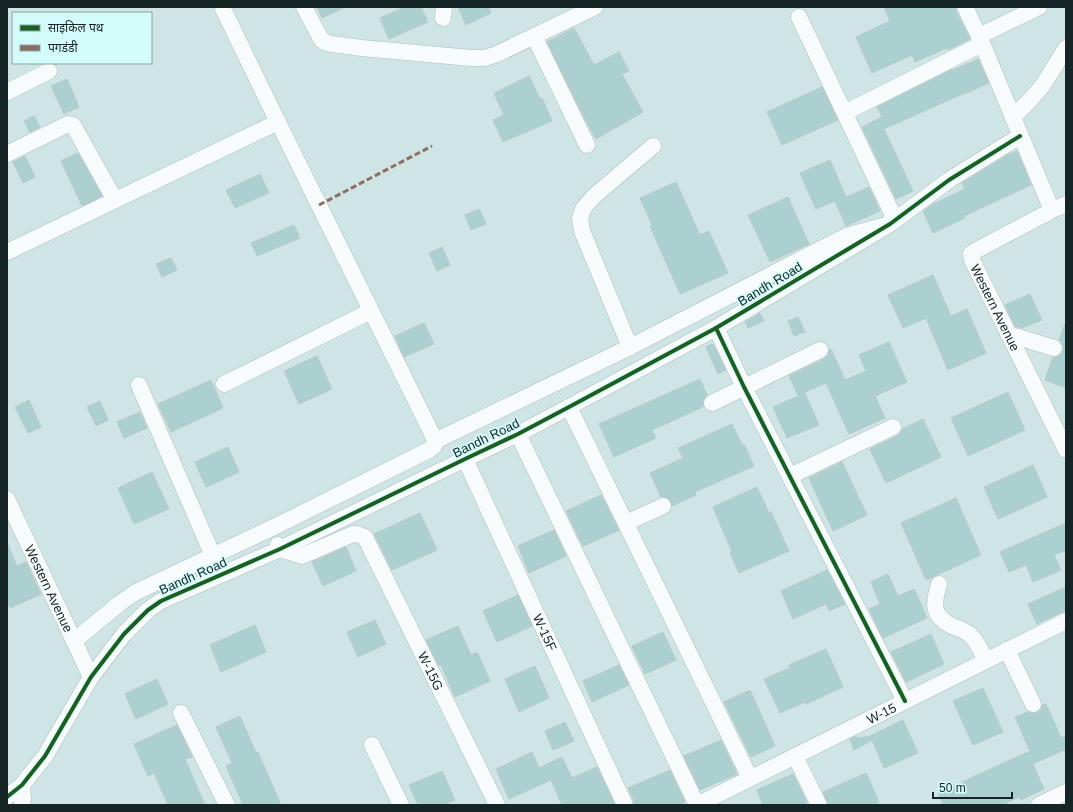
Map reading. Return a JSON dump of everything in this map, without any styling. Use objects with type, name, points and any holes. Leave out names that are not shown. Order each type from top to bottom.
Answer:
[{"type":"street","points":[[304,7],[321,39],[330,44],[485,58],[497,54],[595,7]]},
{"type":"street","points":[[965,7],[981,40],[1020,136],[1050,204],[1050,211],[1066,204]]},
{"type":"street","points":[[846,114],[848,111],[981,40],[1039,7]]},
{"type":"street","points":[[74,640],[120,602],[136,592],[270,529],[429,450],[435,445],[435,441],[223,9]]},
{"type":"street","points":[[435,441],[630,347],[846,236],[890,224],[893,218],[891,211],[799,17]]},
{"type":"street","points":[[534,36],[587,145]]},
{"type":"street","points":[[1013,117],[1043,86],[1066,48]]},
{"type":"street","points":[[7,92],[50,71]]},
{"type":"street","points":[[7,252],[278,122]]},
{"type":"street","points":[[7,154],[68,124],[73,125],[115,200]]},
{"type":"street","name":"Bandh Road","points":[[7,797],[22,785],[45,756],[91,677],[124,634],[148,610],[161,601],[280,549],[518,434],[716,328],[890,224],[949,180],[1020,136]]},
{"type":"street","points":[[630,347],[582,231],[580,218],[583,209],[592,197],[653,146]]},
{"type":"street","name":"Western Avenue","points":[[1050,211],[971,254],[972,260],[1065,448]]},
{"type":"street","points":[[224,384],[371,311]]},
{"type":"street","points":[[716,328],[744,387],[905,701]]},
{"type":"street","points":[[1008,334],[1054,348]]},
{"type":"street","points":[[712,403],[820,350]]},
{"type":"street","points":[[139,385],[213,556]]},
{"type":"street","points":[[569,407],[750,778]]},
{"type":"street","points":[[790,476],[893,427]]},
{"type":"street","points":[[518,434],[697,805]]},
{"type":"street","name":"W-15F","points":[[465,459],[625,805]]},
{"type":"street","name":"Western Avenue","points":[[7,499],[91,677]]},
{"type":"street","points":[[626,523],[662,506]]},
{"type":"street","points":[[270,529],[280,549]]},
{"type":"street","name":"W-15G","points":[[280,549],[302,556],[353,534],[365,537],[497,805]]},
{"type":"street","points":[[940,584],[935,598],[935,605],[939,618],[969,634],[976,642],[986,660]]},
{"type":"street","name":"W-15","points":[[697,805],[1066,621]]},
{"type":"street","points":[[1007,650],[1034,704]]},
{"type":"street","points":[[181,713],[227,805]]},
{"type":"street","points":[[372,745],[401,805]]},
{"type":"street","points":[[795,756],[819,805]]},
{"type":"street","points":[[22,785],[22,805]]},
{"type":"street","points":[[1038,805],[1066,792]]},
{"type":"building","points":[[317,7],[345,7],[322,18]]},
{"type":"building","points":[[405,7],[421,7],[428,22],[389,39],[380,18]]},
{"type":"building","points":[[458,7],[488,7],[491,13],[466,25]]},
{"type":"building","points":[[884,7],[956,7],[956,11],[970,39],[948,50],[947,48],[915,62],[912,55],[872,73],[856,37],[890,21]]},
{"type":"building","points":[[574,28],[594,65],[619,52],[629,71],[622,74],[643,112],[596,139],[547,42]]},
{"type":"building","points":[[978,59],[989,83],[884,129],[913,191],[896,199],[862,127],[882,117],[877,107],[953,69]]},
{"type":"building","points":[[529,76],[540,99],[542,98],[552,121],[503,142],[493,120],[504,115],[494,93]]},
{"type":"building","points":[[67,79],[79,107],[64,114],[51,86]]},
{"type":"building","points":[[822,87],[838,120],[782,145],[767,112]]},
{"type":"building","points":[[34,116],[40,127],[30,132],[24,121]]},
{"type":"building","points":[[1017,151],[1031,185],[964,216],[965,218],[933,233],[923,211],[933,204],[965,189],[962,183],[1007,155]]},
{"type":"building","points":[[78,153],[102,196],[82,206],[61,161]]},
{"type":"building","points":[[25,156],[35,177],[23,183],[13,162]]},
{"type":"building","points":[[830,160],[846,197],[869,187],[880,211],[846,226],[835,201],[816,209],[800,173]]},
{"type":"building","points":[[260,174],[269,193],[235,208],[226,190]]},
{"type":"building","points":[[676,182],[700,235],[709,231],[728,273],[680,294],[650,226],[652,225],[640,198]]},
{"type":"building","points":[[788,197],[809,244],[770,262],[748,215]]},
{"type":"building","points":[[479,209],[486,224],[471,230],[465,215]]},
{"type":"building","points":[[294,225],[300,238],[257,256],[251,243]]},
{"type":"building","points":[[442,247],[450,265],[437,271],[429,253]]},
{"type":"building","points":[[171,258],[177,270],[162,277],[156,264]]},
{"type":"building","points":[[933,275],[951,316],[967,309],[986,353],[948,370],[926,318],[903,328],[888,295]]},
{"type":"building","points":[[1030,294],[1042,320],[1022,328],[1015,326],[1005,305]]},
{"type":"building","points":[[760,313],[764,321],[748,328],[745,322]]},
{"type":"building","points":[[798,317],[805,332],[794,336],[788,321]]},
{"type":"building","points":[[424,323],[434,344],[404,357],[395,336]]},
{"type":"building","points":[[1065,324],[1066,388],[1045,380],[1053,357],[1057,357],[1063,351],[1063,345],[1059,340]]},
{"type":"building","points":[[889,342],[907,382],[875,396],[885,418],[849,434],[826,383],[798,395],[789,376],[824,359],[831,349],[845,380],[866,371],[859,355]]},
{"type":"building","points":[[713,344],[726,370],[718,374],[706,347]]},
{"type":"building","points":[[317,356],[332,389],[299,404],[284,371]]},
{"type":"building","points":[[700,379],[707,395],[704,398],[703,407],[652,430],[656,438],[614,457],[599,424]]},
{"type":"building","points":[[211,380],[223,408],[171,432],[158,404]]},
{"type":"building","points":[[1008,392],[1025,430],[968,456],[951,418]]},
{"type":"building","points":[[805,393],[819,425],[787,438],[773,407]]},
{"type":"building","points":[[29,400],[41,427],[28,433],[15,407]]},
{"type":"building","points":[[100,401],[108,420],[96,426],[87,407]]},
{"type":"building","points":[[140,412],[147,428],[124,438],[117,422]]},
{"type":"building","points":[[923,419],[941,457],[886,483],[870,449],[897,436],[901,433],[902,429]]},
{"type":"building","points":[[732,424],[742,445],[744,444],[754,466],[695,492],[696,495],[672,506],[669,499],[661,497],[650,473],[683,458],[678,448]]},
{"type":"building","points":[[228,447],[239,472],[206,487],[195,462]]},
{"type":"building","points":[[842,462],[867,515],[833,531],[809,478]]},
{"type":"building","points":[[1033,465],[1047,497],[998,519],[984,487]]},
{"type":"building","points":[[152,472],[169,509],[134,524],[118,488]]},
{"type":"building","points":[[757,487],[769,513],[771,512],[789,551],[739,573],[713,507]]},
{"type":"building","points":[[601,495],[619,530],[583,546],[566,511]]},
{"type":"building","points":[[956,498],[981,555],[926,580],[901,523]]},
{"type":"building","points":[[420,513],[437,550],[392,570],[374,534]]},
{"type":"building","points":[[1066,523],[1066,550],[1054,555],[1061,570],[1033,582],[1026,565],[1009,572],[1000,552]]},
{"type":"building","points":[[554,530],[566,556],[529,573],[518,546]]},
{"type":"building","points":[[7,543],[17,566],[26,562],[41,594],[10,608],[7,601]]},
{"type":"building","points":[[346,547],[356,571],[323,586],[312,562]]},
{"type":"building","points":[[827,570],[845,604],[829,611],[826,604],[793,619],[781,591]]},
{"type":"building","points":[[888,574],[898,596],[914,589],[927,618],[883,638],[869,609],[880,604],[871,582]]},
{"type":"building","points":[[1066,587],[1066,612],[1062,612],[1037,624],[1028,604]]},
{"type":"building","points":[[518,595],[532,626],[497,642],[483,611]]},
{"type":"building","points":[[375,620],[386,644],[358,657],[347,632]]},
{"type":"building","points":[[255,625],[266,652],[221,672],[210,645]]},
{"type":"building","points":[[458,626],[471,655],[477,652],[490,681],[455,697],[441,665],[439,666],[426,640]]},
{"type":"building","points":[[663,632],[676,660],[645,674],[632,646]]},
{"type":"building","points":[[931,634],[944,664],[906,682],[891,652]]},
{"type":"building","points":[[826,649],[843,687],[806,704],[805,702],[780,713],[764,679],[790,668],[789,665]]},
{"type":"building","points":[[619,665],[629,685],[592,702],[583,681]]},
{"type":"building","points":[[535,666],[549,698],[519,712],[505,679]]},
{"type":"building","points":[[157,679],[168,704],[136,719],[125,694]]},
{"type":"building","points":[[983,688],[1003,732],[973,745],[953,701]]},
{"type":"building","points":[[750,690],[775,746],[751,757],[724,702]]},
{"type":"building","points":[[1046,704],[1061,738],[1066,736],[1066,749],[1033,764],[1044,789],[1021,800],[1019,797],[1002,805],[943,805],[938,794],[963,784],[962,782],[1030,751],[1015,717],[1028,712],[1037,713],[1041,710],[1042,705]]},
{"type":"building","points":[[240,716],[256,753],[258,752],[281,805],[243,805],[226,766],[232,763],[216,727]]},
{"type":"building","points":[[903,720],[918,753],[884,768],[872,740],[854,750],[850,739],[856,736],[858,738],[870,736]]},
{"type":"building","points":[[565,722],[574,741],[553,750],[545,731]]},
{"type":"building","points":[[177,725],[192,757],[185,759],[205,805],[168,805],[154,773],[148,776],[134,744]]},
{"type":"building","points":[[721,740],[737,774],[700,790],[684,756]]},
{"type":"building","points":[[532,752],[539,768],[562,757],[572,778],[597,767],[615,805],[562,805],[551,780],[509,799],[496,769]]},
{"type":"building","points":[[670,770],[685,802],[679,805],[634,805],[634,801],[628,788]]},
{"type":"building","points":[[442,771],[455,800],[444,805],[418,805],[409,785]]},
{"type":"building","points":[[866,773],[879,802],[873,805],[828,805],[823,792]]},
{"type":"building","points":[[793,774],[807,803],[801,805],[763,805],[757,790]]},
{"type":"marked path","points":[[319,205],[432,146]]},
{"type":"cycle path","points":[[7,797],[22,785],[45,756],[91,677],[124,634],[148,610],[161,601],[280,549],[518,434],[716,328],[890,224],[949,180],[1020,136]]},
{"type":"cycle path","points":[[716,328],[744,387],[905,701]]}]
